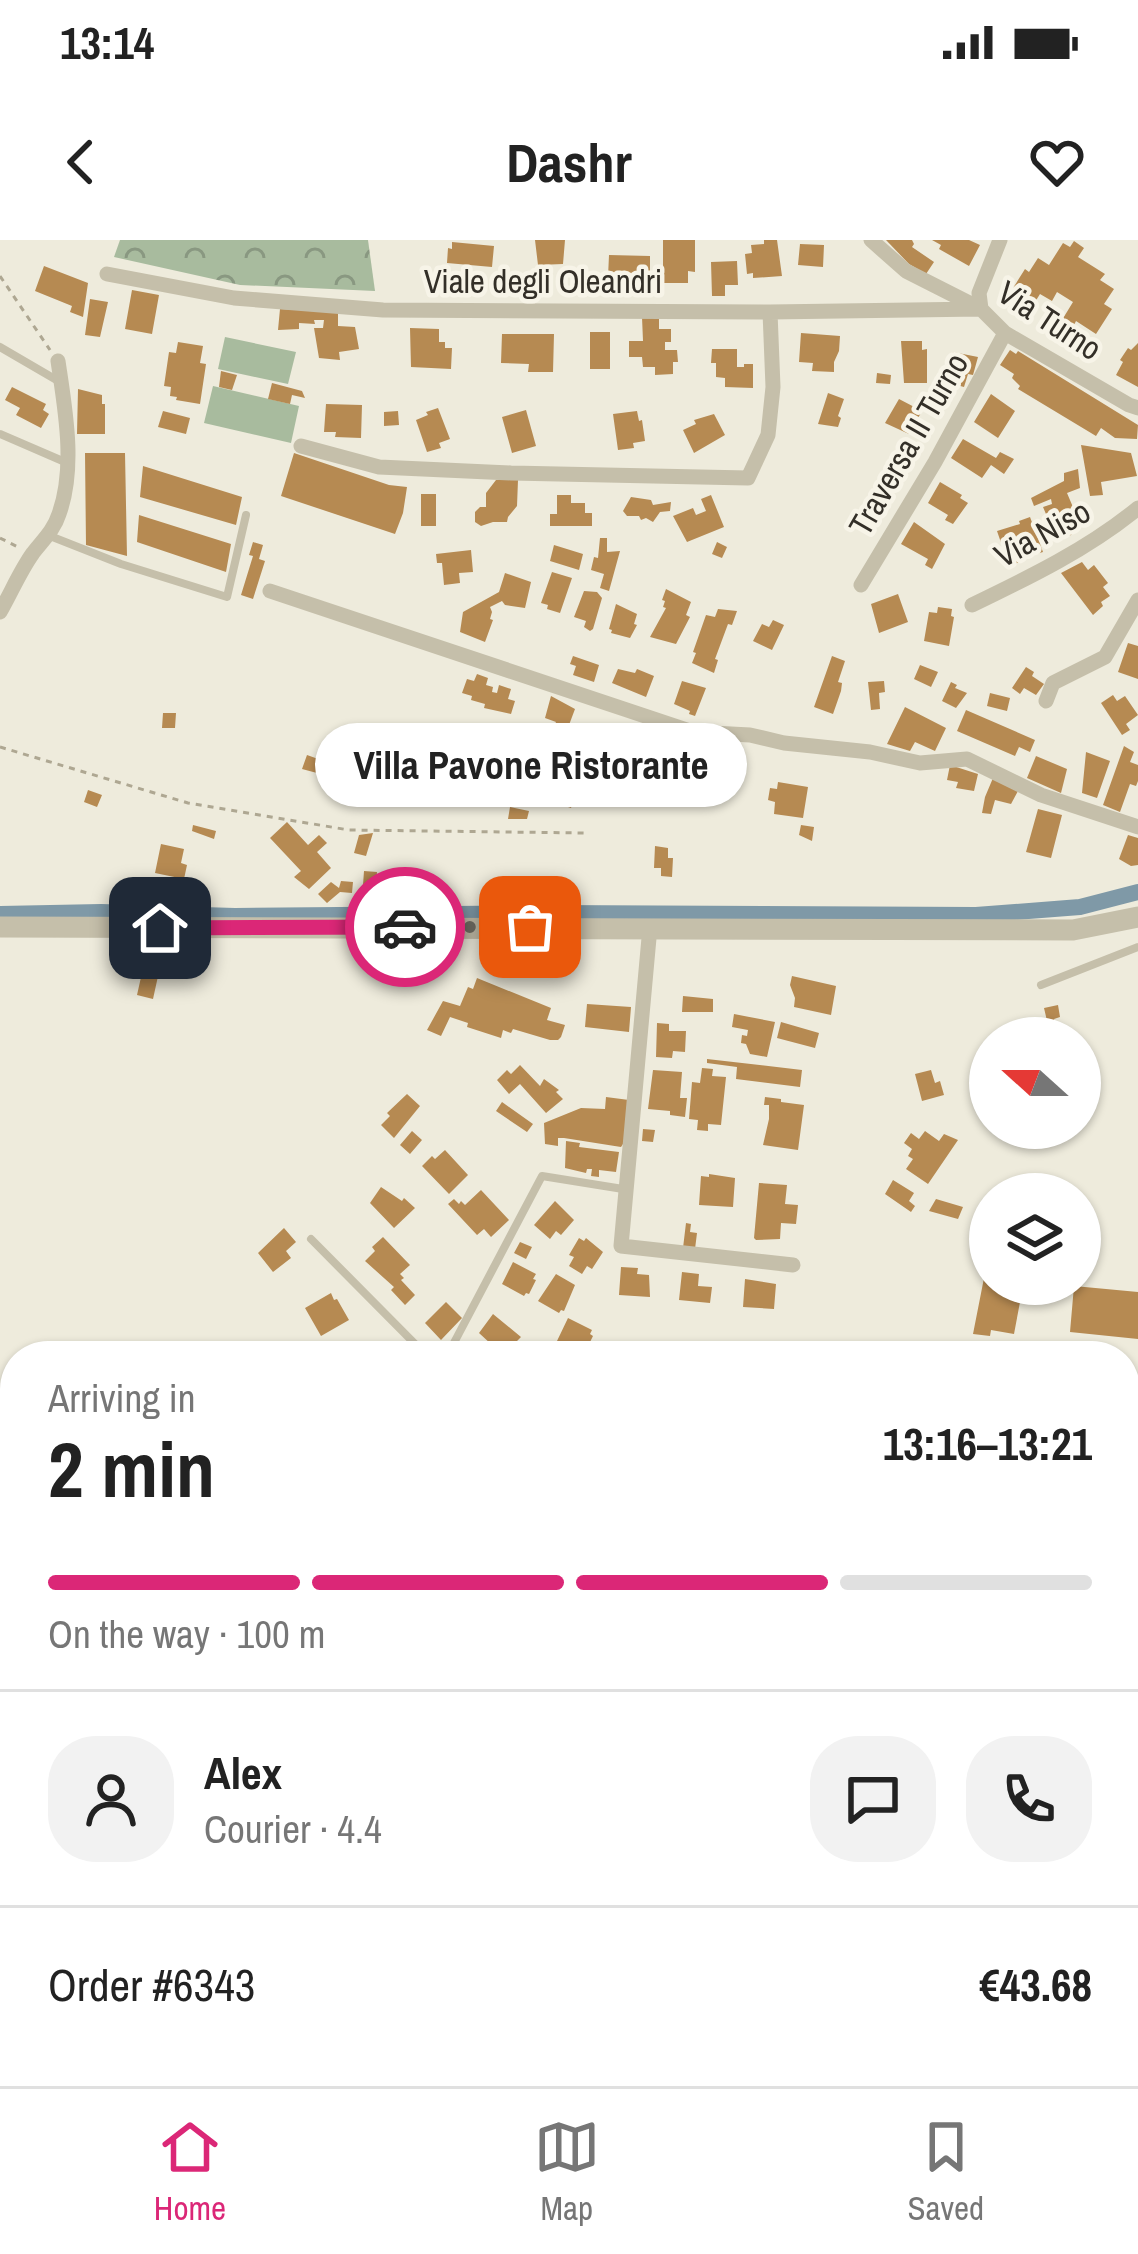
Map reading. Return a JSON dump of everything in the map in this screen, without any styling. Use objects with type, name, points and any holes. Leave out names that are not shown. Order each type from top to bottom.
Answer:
[{"type":"street","name":"Via Turno","points":[[872,240],[906,271],[981,309],[1005,333],[1138,408]]},
{"type":"street","points":[[981,309],[979,292],[1000,240]]},
{"type":"street","name":"Viale degli Oleandri","points":[[107,274],[235,298],[383,310],[981,309]]},
{"type":"street","points":[[301,446],[379,467],[748,478],[768,435],[773,387],[770,312]]},
{"type":"street","name":"Traversa II Turno","points":[[861,585],[1005,333]]},
{"type":"street","points":[[0,612],[32,554],[49,536],[66,491],[65,408],[58,361]]},
{"type":"street","name":"Via Niso","points":[[972,605],[1107,534],[1138,508]]},
{"type":"street","points":[[270,592],[693,732],[750,734],[920,763],[967,759],[1041,795],[1138,827]]},
{"type":"street","points":[[1046,701],[1053,683],[1105,657],[1138,600]]},
{"type":"street","points":[[0,927],[1073,930],[1138,917]]},
{"type":"street","points":[[650,927],[621,1246],[793,1265]]},
{"type":"lane","points":[[0,347],[61,383]]},
{"type":"lane","points":[[0,434],[67,463]]},
{"type":"lane","points":[[49,536],[226,597],[246,515]]},
{"type":"lane","points":[[1041,985],[1138,946]]},
{"type":"lane","points":[[455,1341],[542,1176],[625,1190]]},
{"type":"lane","points":[[311,1239],[412,1341]]},
{"type":"path","points":[[0,276],[58,361]]},
{"type":"path","points":[[0,538],[32,554]]},
{"type":"path","points":[[0,747],[188,802],[280,820],[349,830],[586,833]]},
{"type":"green space","points":[[120,240],[368,240],[375,291],[240,285],[114,257]]},
{"type":"green space","points":[[225,337],[296,352],[288,384],[218,369]]},
{"type":"green space","points":[[213,386],[299,406],[291,443],[204,423]]},
{"type":"building","points":[[535,240],[565,240],[563,264],[538,265]]},
{"type":"building","points":[[663,240],[695,240],[695,272],[688,271],[688,283],[663,283]]},
{"type":"building","points":[[764,240],[777,240],[782,276],[753,278],[753,273],[747,274],[745,254],[752,253],[751,245],[764,244]]},
{"type":"building","points":[[886,240],[912,240],[912,247],[934,262],[926,274]]},
{"type":"building","points":[[932,240],[969,240],[980,245],[969,266]]},
{"type":"building","points":[[1074,241],[1084,248],[1078,257],[1105,274],[1100,280],[1114,289],[1104,304],[1112,309],[1096,334],[1076,321],[1073,327],[1062,320],[1073,302],[1057,292],[1052,301],[1040,294],[1025,318],[1003,304],[1025,269],[1029,272],[1038,258],[1049,265],[1063,243],[1070,247]]},
{"type":"building","points":[[452,242],[494,246],[492,267],[447,263]]},
{"type":"building","points":[[800,244],[824,245],[823,267],[798,265]]},
{"type":"building","points":[[609,255],[650,256],[650,283],[608,277]]},
{"type":"building","points":[[737,261],[738,285],[725,285],[725,296],[712,296],[711,262]]},
{"type":"building","points":[[44,266],[88,283],[83,317],[70,312],[72,306],[35,291]]},
{"type":"building","points":[[132,290],[159,295],[152,334],[125,329]]},
{"type":"building","points":[[90,299],[108,302],[100,337],[85,335]]},
{"type":"building","points":[[280,309],[338,312],[338,326],[355,327],[359,349],[339,352],[340,360],[319,358],[314,328],[323,328],[324,320],[278,330]]},
{"type":"building","points":[[642,317],[659,317],[659,329],[671,329],[665,350],[677,350],[673,374],[655,375],[655,367],[643,367],[642,357],[629,357],[629,341],[643,341]]},
{"type":"building","points":[[410,328],[439,329],[439,342],[452,348],[451,369],[411,367]]},
{"type":"building","points":[[590,332],[610,332],[610,369],[590,369]]},
{"type":"building","points":[[801,333],[840,336],[834,372],[812,371],[813,363],[799,362]]},
{"type":"building","points":[[502,334],[554,334],[553,372],[528,372],[529,364],[501,363]]},
{"type":"building","points":[[901,341],[922,341],[922,350],[927,349],[927,383],[904,383]]},
{"type":"building","points":[[178,342],[203,346],[200,363],[206,364],[200,404],[176,400],[170,396],[171,387],[164,386],[169,352],[176,353]]},
{"type":"building","points":[[1138,343],[1138,387],[1116,375],[1128,348]]},
{"type":"building","points":[[712,349],[737,349],[737,367],[753,364],[753,388],[725,387],[725,378],[716,377],[716,363],[711,363]]},
{"type":"building","points":[[1010,350],[1138,425],[1137,439],[1115,438],[1101,428],[1096,436],[1018,389],[1014,374],[1000,365]]},
{"type":"building","points":[[953,352],[978,357],[964,387],[942,381]]},
{"type":"building","points":[[221,371],[237,375],[232,390],[219,387]]},
{"type":"building","points":[[877,373],[891,375],[890,384],[876,383]]},
{"type":"building","points":[[272,383],[302,391],[305,398],[292,395],[290,404],[268,399]]},
{"type":"building","points":[[12,387],[46,404],[43,410],[49,414],[41,428],[16,415],[20,408],[5,400]]},
{"type":"building","points":[[78,389],[102,395],[105,434],[77,434]]},
{"type":"building","points":[[828,393],[844,399],[838,427],[818,424]]},
{"type":"building","points":[[991,394],[1015,411],[998,438],[974,422]]},
{"type":"building","points":[[899,399],[922,411],[909,434],[885,423]]},
{"type":"building","points":[[326,404],[362,405],[361,438],[324,432]]},
{"type":"building","points":[[438,408],[450,439],[427,452],[416,420]]},
{"type":"building","points":[[526,410],[536,446],[512,453],[502,417]]},
{"type":"building","points":[[163,411],[190,418],[186,434],[158,427]]},
{"type":"building","points":[[398,411],[399,425],[384,426],[384,412]]},
{"type":"building","points":[[637,411],[645,441],[618,450],[613,414]]},
{"type":"building","points":[[714,414],[725,435],[694,453],[683,430],[696,424],[694,420]]},
{"type":"building","points":[[963,439],[996,458],[1000,452],[1014,459],[1004,474],[991,465],[982,478],[951,458]]},
{"type":"building","points":[[1081,445],[1131,453],[1137,476],[1101,482],[1103,495],[1090,496]]},
{"type":"building","points":[[85,453],[125,453],[127,556],[86,545]]},
{"type":"building","points":[[294,453],[407,487],[395,534],[281,496]]},
{"type":"building","points":[[143,466],[242,497],[236,525],[140,497]]},
{"type":"building","points":[[1078,469],[1080,488],[1067,493],[1081,526],[1057,540],[1043,507],[1052,504],[1051,499],[1034,506],[1031,498],[1064,481],[1064,473]]},
{"type":"building","points":[[496,480],[518,480],[517,506],[507,522],[481,526],[475,522],[475,512],[486,507],[486,493]]},
{"type":"building","points":[[940,482],[968,503],[953,524],[945,520],[948,515],[928,503]]},
{"type":"building","points":[[421,494],[436,494],[436,526],[421,526]]},
{"type":"building","points":[[557,495],[571,495],[571,503],[585,503],[585,513],[592,513],[592,526],[550,526],[550,514],[557,514]]},
{"type":"building","points":[[711,495],[724,527],[687,542],[673,516],[693,508],[696,515],[706,511],[701,499]]},
{"type":"building","points":[[631,497],[651,500],[653,505],[671,502],[670,511],[660,512],[653,522],[627,516],[623,511]]},
{"type":"building","points":[[139,515],[231,544],[226,572],[137,542]]},
{"type":"building","points":[[1030,517],[1043,552],[1009,566],[997,531]]},
{"type":"building","points":[[914,522],[945,544],[932,569],[925,565],[928,559],[901,544]]},
{"type":"building","points":[[600,538],[607,538],[607,552],[620,551],[609,591],[600,588],[604,574],[591,570]]},
{"type":"building","points":[[253,542],[263,545],[259,559],[265,561],[253,599],[241,595]]},
{"type":"building","points":[[717,542],[727,547],[722,558],[712,554]]},
{"type":"building","points":[[554,545],[583,554],[579,570],[550,561]]},
{"type":"building","points":[[471,550],[473,572],[459,573],[460,583],[444,585],[436,554]]},
{"type":"building","points":[[1082,562],[1088,570],[1094,565],[1108,583],[1103,587],[1110,596],[1093,615],[1061,573]]},
{"type":"building","points":[[552,572],[572,578],[560,613],[541,603]]},
{"type":"building","points":[[505,573],[531,582],[525,608],[502,601],[490,607],[493,620],[485,642],[460,632],[463,612],[499,592]]},
{"type":"building","points":[[666,589],[691,602],[686,615],[690,617],[676,644],[650,637],[666,608],[662,600]]},
{"type":"building","points":[[584,591],[597,592],[602,598],[590,631],[584,627],[586,621],[574,617]]},
{"type":"building","points":[[898,594],[908,622],[879,633],[871,604]]},
{"type":"building","points":[[616,604],[637,614],[630,638],[609,629]]},
{"type":"building","points":[[938,607],[952,609],[949,646],[924,641],[929,612],[937,613]]},
{"type":"building","points":[[718,609],[737,611],[715,659],[714,673],[692,663],[706,615],[715,617]]},
{"type":"building","points":[[773,620],[784,625],[772,650],[753,641],[762,624],[769,627]]},
{"type":"building","points":[[1128,643],[1138,646],[1138,679],[1118,672]]},
{"type":"building","points":[[573,656],[599,665],[594,682],[573,675]]},
{"type":"building","points":[[832,656],[845,661],[833,714],[814,707]]},
{"type":"building","points":[[920,665],[938,672],[931,687],[914,679]]},
{"type":"building","points":[[1026,667],[1044,684],[1036,695],[1012,688]]},
{"type":"building","points":[[618,669],[635,673],[637,669],[654,676],[646,697],[612,683]]},
{"type":"building","points":[[477,674],[488,678],[486,685],[493,687],[492,692],[497,693],[499,685],[511,689],[508,699],[515,701],[511,714],[484,708],[485,704],[462,693],[467,679],[474,681]]},
{"type":"building","points":[[682,681],[706,688],[695,716],[674,704]]},
{"type":"building","points":[[884,681],[880,709],[871,710],[868,682]]},
{"type":"building","points":[[951,682],[967,693],[956,708],[942,701]]},
{"type":"building","points":[[990,693],[1010,698],[1007,711],[987,706]]},
{"type":"building","points":[[1113,695],[1117,701],[1125,696],[1138,715],[1126,724],[1130,730],[1122,735],[1101,703]]},
{"type":"building","points":[[551,696],[575,709],[563,741],[550,735],[556,722],[545,718]]},
{"type":"building","points":[[905,707],[946,728],[935,751],[915,742],[910,751],[887,744]]},
{"type":"building","points":[[966,710],[1035,740],[1030,752],[1019,747],[1015,756],[957,731]]},
{"type":"building","points":[[163,713],[176,713],[175,728],[162,728]]},
{"type":"building","points":[[654,726],[663,729],[658,744],[649,741]]},
{"type":"building","points":[[683,734],[704,741],[700,757],[678,750]]},
{"type":"building","points":[[1124,746],[1134,752],[1130,762],[1138,765],[1138,781],[1136,786],[1130,784],[1120,812],[1103,805]]},
{"type":"building","points":[[1086,752],[1110,761],[1097,798],[1082,793]]},
{"type":"building","points":[[307,755],[321,760],[317,773],[302,769]]},
{"type":"building","points":[[1036,756],[1067,769],[1061,793],[1027,778]]},
{"type":"building","points":[[950,765],[978,774],[974,791],[956,788],[958,782],[947,780]]},
{"type":"building","points":[[993,778],[1018,791],[1011,804],[995,800],[991,814],[982,813],[985,797]]},
{"type":"building","points":[[778,782],[808,787],[803,818],[774,814],[775,802],[768,800],[770,788],[777,789]]},
{"type":"building","points":[[88,790],[102,795],[97,807],[84,802]]},
{"type":"building","points":[[553,790],[575,797],[571,808],[550,801]]},
{"type":"building","points":[[348,791],[364,794],[362,805],[346,801]]},
{"type":"building","points":[[510,807],[529,811],[527,819],[508,819]]},
{"type":"building","points":[[1038,809],[1062,815],[1051,858],[1026,852]]},
{"type":"building","points":[[287,822],[308,845],[319,835],[327,843],[317,852],[331,868],[309,889],[294,877],[301,871],[270,838]]},
{"type":"building","points":[[193,825],[216,831],[214,839],[192,831]]},
{"type":"building","points":[[801,825],[814,827],[812,841],[799,835]]},
{"type":"building","points":[[373,833],[366,856],[354,853],[359,835]]},
{"type":"building","points":[[1128,835],[1138,838],[1138,865],[1119,859]]},
{"type":"building","points":[[161,844],[184,849],[184,879],[155,873]]},
{"type":"building","points":[[655,846],[668,848],[672,877],[661,876],[661,868],[654,868]]},
{"type":"building","points":[[364,871],[377,872],[376,884],[363,885]]},
{"type":"building","points":[[341,881],[353,882],[352,893],[340,892],[327,903],[318,894],[331,882],[339,888]]},
{"type":"building","points":[[146,955],[162,958],[153,999],[137,995]]},
{"type":"building","points":[[792,976],[836,986],[831,1015],[794,1007]]},
{"type":"building","points":[[477,978],[551,1008],[547,1020],[565,1025],[561,1037],[550,1040],[513,1029],[511,1033],[503,1030],[501,1038],[450,1017],[441,1036],[427,1030],[443,1001],[460,1006]]},
{"type":"building","points":[[683,996],[713,999],[713,1012],[682,1012]]},
{"type":"building","points":[[587,1004],[631,1007],[629,1032],[585,1027]]},
{"type":"building","points":[[1058,1005],[1060,1017],[1046,1017],[1044,1008]]},
{"type":"building","points":[[734,1014],[775,1022],[767,1057],[750,1054],[741,1043],[748,1030],[732,1027]]},
{"type":"building","points":[[781,1022],[819,1033],[815,1048],[777,1038]]},
{"type":"building","points":[[657,1023],[669,1024],[669,1031],[686,1031],[685,1052],[673,1051],[672,1058],[656,1057]]},
{"type":"building","points":[[707,1059],[802,1070],[800,1087],[736,1079],[737,1067],[707,1063]]},
{"type":"building","points":[[520,1065],[540,1086],[544,1079],[559,1090],[563,1099],[546,1113],[520,1084],[509,1094],[497,1080]]},
{"type":"building","points":[[702,1068],[713,1069],[712,1076],[726,1077],[721,1125],[708,1124],[708,1131],[697,1130],[698,1120],[689,1119],[692,1082],[700,1083]]},
{"type":"building","points":[[653,1070],[682,1072],[680,1098],[687,1098],[685,1117],[648,1109]]},
{"type":"building","points":[[931,1070],[944,1095],[922,1101],[915,1074]]},
{"type":"building","points":[[407,1094],[420,1106],[394,1138],[381,1125]]},
{"type":"building","points":[[606,1097],[629,1100],[621,1147],[564,1138],[558,1138],[558,1146],[545,1144],[544,1123],[581,1108],[605,1109]]},
{"type":"building","points":[[765,1097],[804,1105],[798,1150],[763,1145],[769,1119]]},
{"type":"building","points":[[502,1102],[533,1124],[527,1132],[496,1111]]},
{"type":"building","points":[[643,1129],[655,1130],[653,1142],[642,1141]]},
{"type":"building","points":[[412,1131],[422,1140],[410,1154],[400,1145]]},
{"type":"building","points":[[925,1131],[939,1141],[944,1134],[958,1140],[928,1184],[906,1169],[913,1159],[908,1156],[912,1149],[904,1143],[911,1133],[919,1139]]},
{"type":"building","points":[[566,1141],[619,1152],[616,1172],[599,1170],[599,1177],[591,1176],[592,1169],[586,1173],[565,1168]]},
{"type":"building","points":[[445,1150],[468,1175],[449,1194],[422,1166]]},
{"type":"building","points":[[701,1176],[735,1178],[733,1207],[699,1205]]},
{"type":"building","points":[[893,1180],[914,1193],[909,1201],[915,1206],[911,1212],[885,1194]]},
{"type":"building","points":[[759,1183],[787,1185],[785,1204],[798,1205],[796,1224],[781,1223],[780,1239],[754,1238]]},
{"type":"building","points":[[381,1187],[415,1208],[394,1228],[370,1203]]},
{"type":"building","points":[[481,1190],[509,1220],[491,1237],[484,1229],[477,1235],[448,1204],[454,1199],[465,1205]]},
{"type":"building","points":[[936,1199],[963,1207],[958,1219],[929,1211]]},
{"type":"building","points":[[555,1201],[574,1220],[561,1235],[556,1231],[550,1239],[534,1225]]},
{"type":"building","points":[[686,1223],[691,1224],[690,1232],[697,1233],[695,1249],[683,1248]]},
{"type":"building","points":[[284,1228],[296,1242],[286,1251],[291,1258],[273,1272],[258,1253]]},
{"type":"building","points":[[383,1237],[410,1265],[400,1274],[415,1295],[405,1305],[391,1290],[394,1287],[365,1261]]},
{"type":"building","points":[[579,1238],[603,1252],[592,1269],[587,1266],[582,1274],[569,1266],[574,1257],[569,1255]]},
{"type":"building","points":[[520,1242],[532,1247],[526,1259],[514,1253]]},
{"type":"building","points":[[513,1262],[536,1274],[529,1294],[524,1296],[502,1284]]},
{"type":"building","points":[[621,1267],[638,1268],[637,1274],[649,1275],[650,1297],[619,1295]]},
{"type":"building","points":[[682,1272],[699,1274],[698,1286],[712,1287],[710,1303],[679,1300]]},
{"type":"building","points":[[556,1274],[575,1285],[559,1313],[538,1301]]},
{"type":"building","points":[[745,1279],[776,1284],[774,1309],[743,1307]]},
{"type":"building","points":[[1101,1289],[1138,1292],[1138,1339],[1070,1332],[1072,1305],[1101,1305]]},
{"type":"building","points":[[331,1293],[349,1320],[321,1336],[305,1308]]},
{"type":"building","points":[[446,1302],[462,1318],[441,1340],[425,1323]]},
{"type":"building","points":[[979,1305],[1019,1305],[1014,1334],[991,1330],[990,1336],[973,1334]]},
{"type":"building","points":[[493,1314],[521,1337],[488,1341],[479,1333]]},
{"type":"building","points":[[568,1318],[592,1330],[590,1341],[557,1341]]},
{"type":"waterway","points":[[0,914],[976,915],[1080,907],[1138,892]]},
{"type":"way so far","points":[[405,927],[530,927]]},
{"type":"place","name":"Villa Pavone Ristorante","points":[[530,927]]},
{"type":"route","points":[[160,928],[405,927]]}]
